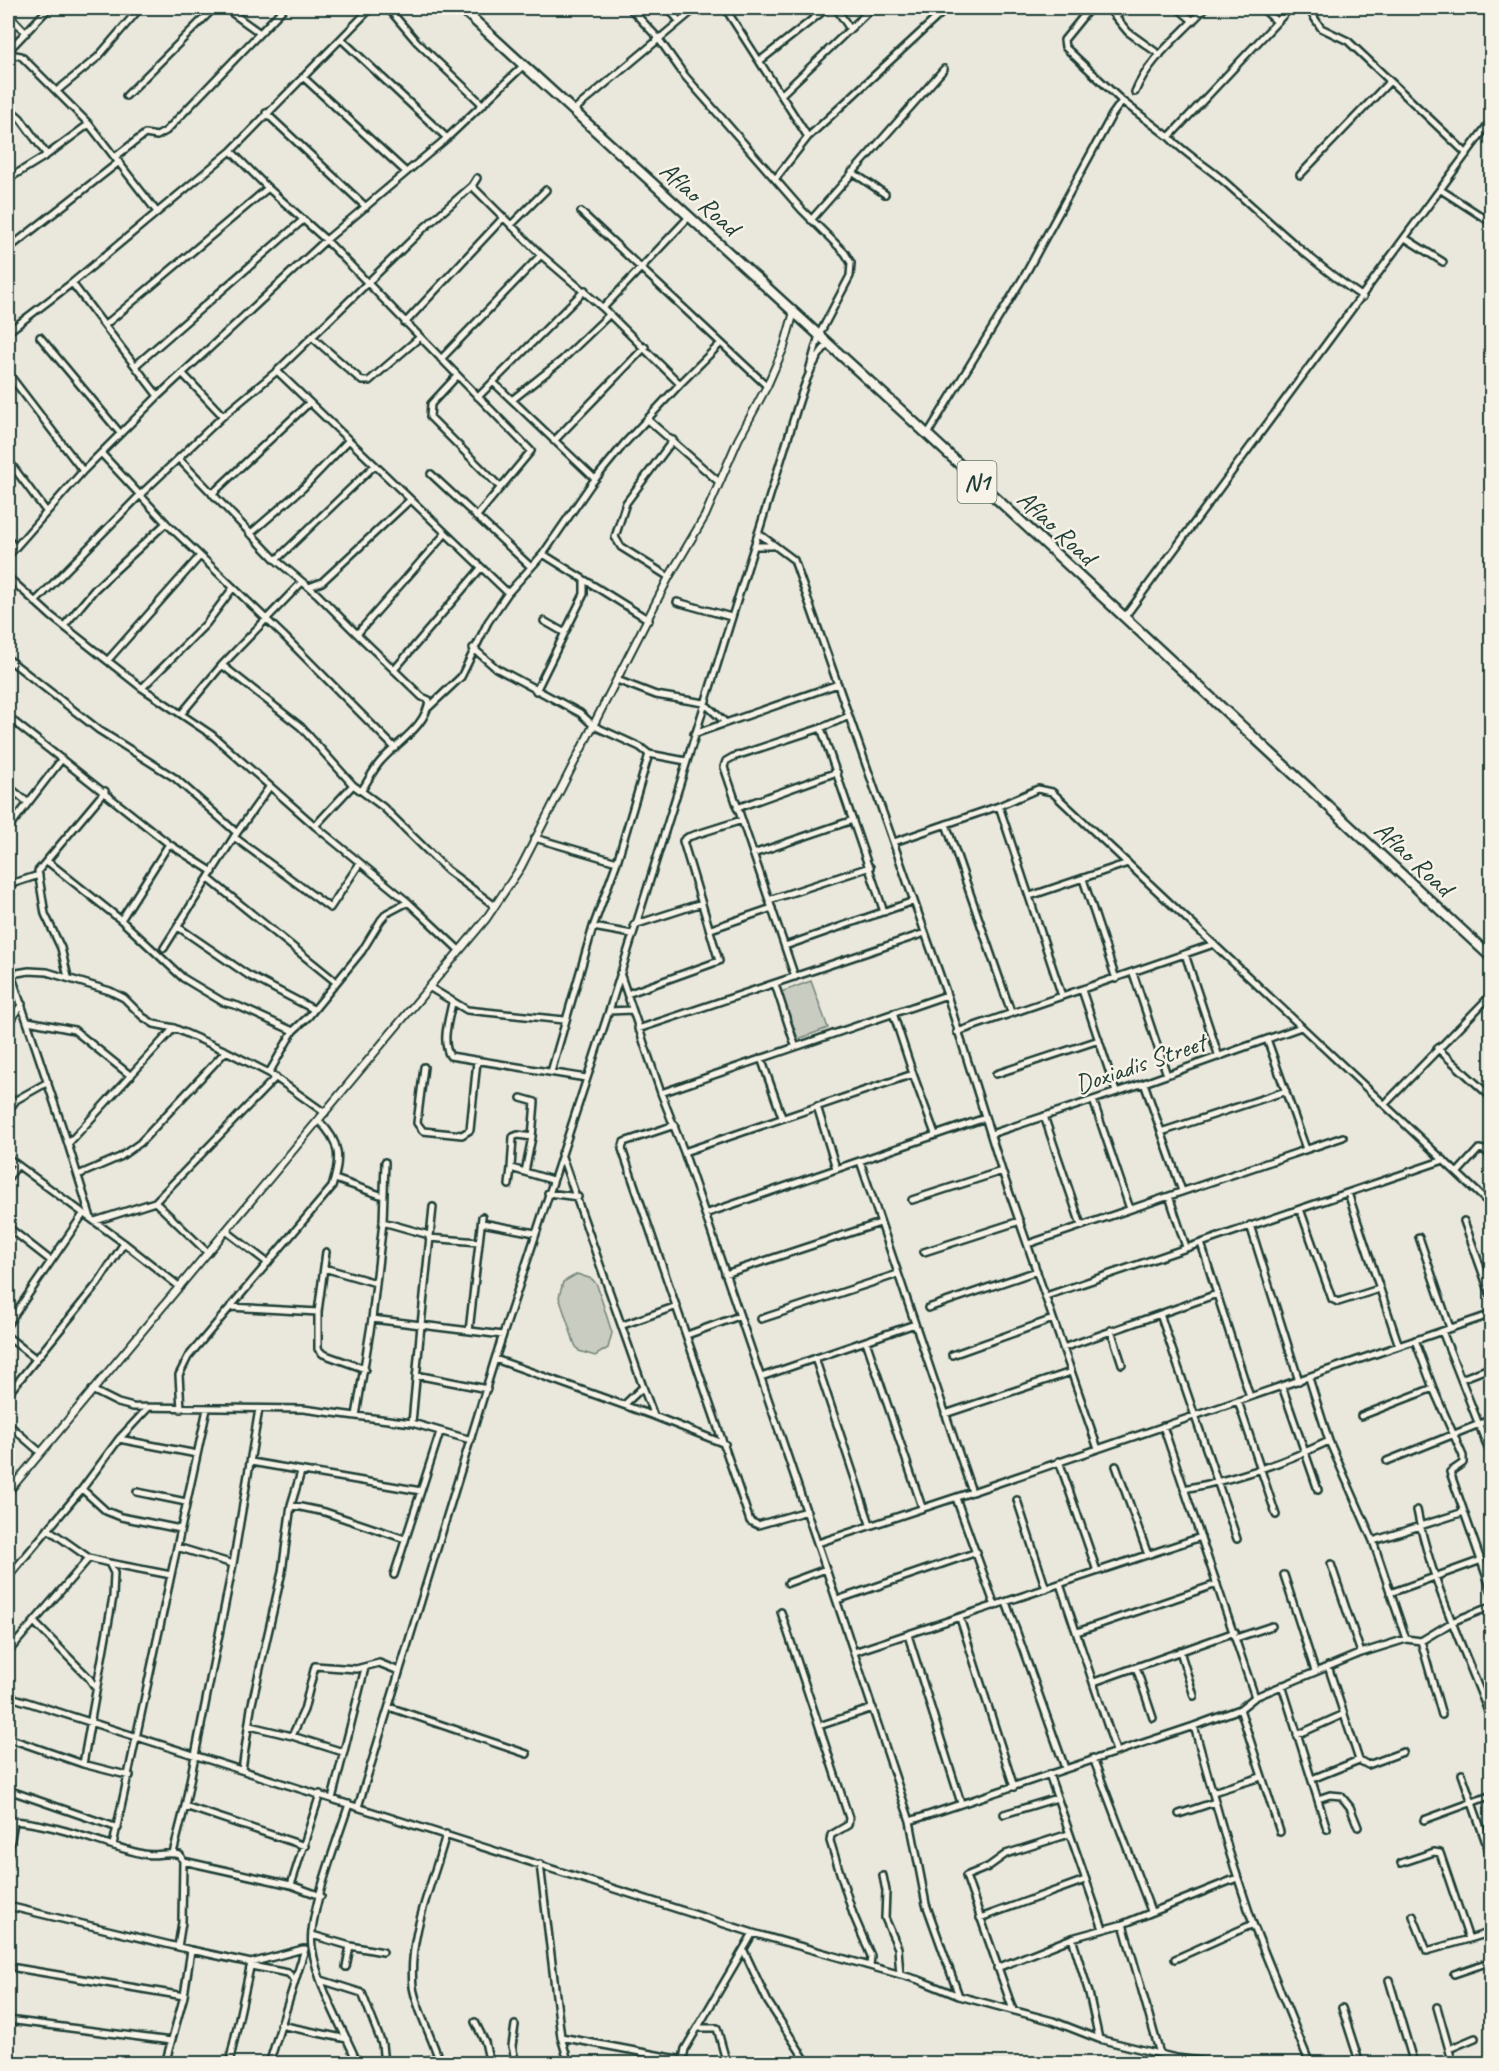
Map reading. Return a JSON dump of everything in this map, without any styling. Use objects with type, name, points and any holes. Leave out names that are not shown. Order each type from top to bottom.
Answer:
[{"type":"highway","name":"Aflao Road","points":[[461,8],[690,216],[1491,958]]},
{"type":"street","points":[[49,8],[8,50],[21,56],[58,90],[89,124],[157,212]]},
{"type":"street","points":[[58,90],[98,57],[140,8]]},
{"type":"street","points":[[126,96],[214,8]]},
{"type":"street","points":[[225,8],[260,33]]},
{"type":"street","points":[[115,157],[145,134],[157,136],[166,131],[284,8]]},
{"type":"street","points":[[8,332],[72,283],[231,151],[266,112],[371,8]]},
{"type":"street","points":[[388,8],[417,42],[483,105]]},
{"type":"street","points":[[358,1807],[495,1359],[609,1011],[753,546],[818,349],[824,340],[850,276],[851,263],[845,253],[811,220],[685,76],[658,38],[630,8]]},
{"type":"street","points":[[668,8],[679,21]]},
{"type":"street","points":[[574,110],[696,8]]},
{"type":"street","points":[[725,8],[761,60],[808,137]]},
{"type":"street","points":[[761,60],[827,8]]},
{"type":"street","points":[[836,8],[850,28]]},
{"type":"street","points":[[782,94],[872,8]]},
{"type":"street","points":[[776,178],[808,137],[947,8]]},
{"type":"street","points":[[1090,8],[1069,32],[1063,44],[1122,101],[1223,180],[1264,220],[1363,297]]},
{"type":"street","points":[[1108,8],[1128,32],[1160,55]]},
{"type":"street","points":[[1116,17],[1124,8]]},
{"type":"street","points":[[1178,8],[1193,21]]},
{"type":"street","points":[[1135,92],[1160,55],[1205,8]]},
{"type":"street","points":[[1262,8],[1276,21]]},
{"type":"street","points":[[1169,137],[1290,8]]},
{"type":"street","points":[[1308,8],[1321,28],[1348,41],[1467,154]]},
{"type":"street","points":[[8,14],[26,33]]},
{"type":"street","points":[[341,39],[447,138]]},
{"type":"street","points":[[8,60],[15,55]]},
{"type":"street","points":[[8,556],[82,471],[158,396],[326,240],[447,138],[524,65]]},
{"type":"street","points":[[811,220],[944,69]]},
{"type":"street","points":[[303,76],[406,171]]},
{"type":"street","points":[[1300,175],[1390,81]]},
{"type":"street","points":[[927,435],[1026,273],[1112,115],[1122,101]]},
{"type":"street","points":[[8,112],[12,111],[20,118],[46,155]]},
{"type":"street","points":[[266,112],[366,207]]},
{"type":"street","points":[[1124,618],[1363,297],[1491,119]]},
{"type":"street","points":[[8,179],[89,124]]},
{"type":"street","points":[[231,151],[326,240],[531,451],[476,517]]},
{"type":"street","points":[[8,249],[119,162]]},
{"type":"street","points":[[852,172],[885,194]]},
{"type":"street","points":[[35,602],[141,494],[223,416],[277,371],[368,282],[472,186],[477,178]]},
{"type":"street","points":[[472,186],[541,255],[585,290],[645,347],[680,384]]},
{"type":"street","points":[[105,325],[268,188]]},
{"type":"street","points":[[511,225],[546,189]]},
{"type":"street","points":[[1441,190],[1491,222]]},
{"type":"street","points":[[581,212],[767,386]]},
{"type":"street","points":[[603,308],[690,216]]},
{"type":"street","points":[[405,322],[503,218]]},
{"type":"street","points":[[136,365],[303,220]]},
{"type":"street","points":[[1405,238],[1443,262]]},
{"type":"street","points":[[441,359],[541,255]]},
{"type":"street","points":[[72,283],[158,396]]},
{"type":"street","points":[[478,397],[585,290]]},
{"type":"street","points":[[8,1492],[39,1451],[319,1121],[495,906],[535,838],[649,620],[669,577],[690,545],[767,386],[784,347],[794,312]]},
{"type":"street","points":[[512,400],[561,361],[610,315]]},
{"type":"street","points":[[40,337],[120,433]]},
{"type":"street","points":[[312,337],[362,381],[369,381],[419,338]]},
{"type":"street","points":[[818,349],[824,340]]},
{"type":"street","points":[[362,790],[380,762],[395,748],[428,708],[461,677],[473,648],[508,593],[543,554],[595,479],[647,419],[721,343]]},
{"type":"street","points":[[554,441],[645,347]]},
{"type":"street","points":[[277,371],[508,593]]},
{"type":"street","points":[[8,373],[82,471]]},
{"type":"street","points":[[183,374],[223,416]]},
{"type":"street","points":[[457,376],[430,404],[430,417],[500,487]]},
{"type":"street","points":[[493,382],[595,479]]},
{"type":"street","points":[[212,494],[309,403]]},
{"type":"street","points":[[647,419],[719,482]]},
{"type":"street","points":[[250,534],[303,488],[349,440]]},
{"type":"street","points":[[669,577],[621,547],[615,537],[626,503],[673,440]]},
{"type":"street","points":[[101,453],[166,523],[395,748]]},
{"type":"street","points":[[179,459],[276,560],[317,594],[422,697],[429,700],[440,697]]},
{"type":"street","points":[[8,460],[46,511]]},
{"type":"street","points":[[276,560],[375,465]]},
{"type":"street","points":[[431,474],[531,567]]},
{"type":"street","points":[[309,587],[322,582],[410,500]]},
{"type":"street","points":[[64,626],[95,589],[166,523]]},
{"type":"street","points":[[758,533],[771,546],[794,560],[947,995],[1002,1171],[1098,1449]]},
{"type":"street","points":[[357,634],[445,534]]},
{"type":"street","points":[[8,539],[14,547]]},
{"type":"street","points":[[753,546],[771,546]]},
{"type":"street","points":[[543,554],[584,582],[649,620]]},
{"type":"street","points":[[108,660],[200,556]]},
{"type":"street","points":[[394,670],[481,568]]},
{"type":"street","points":[[8,577],[35,602],[142,688],[212,735],[315,826],[408,902],[458,949]]},
{"type":"street","points":[[182,713],[265,618],[302,582]]},
{"type":"street","points":[[317,594],[322,582]]},
{"type":"street","points":[[536,691],[584,594],[584,582]]},
{"type":"street","points":[[142,688],[206,624],[233,588]]},
{"type":"street","points":[[584,594],[594,588]]},
{"type":"street","points":[[677,602],[731,617]]},
{"type":"street","points":[[544,621],[565,633]]},
{"type":"street","points":[[473,648],[496,668],[580,713],[594,726],[640,747],[649,754],[686,760]]},
{"type":"street","points":[[8,659],[99,730],[175,778],[235,835],[330,908],[360,863]]},
{"type":"street","points":[[222,665],[301,727],[353,785],[362,790],[447,870],[495,906]]},
{"type":"street","points":[[617,680],[656,695],[704,703],[726,723]]},
{"type":"street","points":[[694,734],[838,684]]},
{"type":"street","points":[[428,708],[429,700]]},
{"type":"street","points":[[795,978],[724,767],[726,761],[849,716]]},
{"type":"street","points":[[8,717],[105,791],[169,844],[213,872]]},
{"type":"street","points":[[821,728],[884,912]]},
{"type":"street","points":[[551,1072],[564,1020],[593,927],[617,862],[649,754]]},
{"type":"street","points":[[8,829],[62,759]]},
{"type":"street","points":[[737,808],[837,772]]},
{"type":"street","points":[[315,826],[353,785]]},
{"type":"street","points":[[8,786],[27,802]]},
{"type":"street","points":[[165,948],[235,835],[270,786]]},
{"type":"street","points":[[894,842],[999,806],[1038,789],[1048,790],[1491,1206]]},
{"type":"street","points":[[68,977],[61,948],[45,914],[38,871],[105,791]]},
{"type":"street","points":[[999,806],[1062,996]]},
{"type":"street","points":[[627,994],[720,961],[682,847],[683,841],[688,837],[742,820]]},
{"type":"street","points":[[753,854],[853,820]]},
{"type":"street","points":[[946,824],[1011,1012]]},
{"type":"street","points":[[535,838],[617,862]]},
{"type":"street","points":[[121,920],[169,844]]},
{"type":"street","points":[[47,861],[121,920],[183,978],[197,987],[293,1032]]},
{"type":"street","points":[[1030,896],[1128,863]]},
{"type":"street","points":[[769,900],[870,867]]},
{"type":"street","points":[[8,885],[39,875]]},
{"type":"street","points":[[209,879],[336,982]]},
{"type":"street","points":[[1083,879],[1116,979]]},
{"type":"street","points":[[784,946],[914,901]]},
{"type":"street","points":[[269,1073],[293,1032],[309,1017],[362,951],[381,920],[387,913],[408,902]]},
{"type":"street","points":[[634,926],[702,903]]},
{"type":"street","points":[[711,929],[772,908]]},
{"type":"street","points":[[178,927],[248,975],[313,1010]]},
{"type":"street","points":[[593,927],[632,934]]},
{"type":"street","points":[[638,1029],[925,933]]},
{"type":"street","points":[[957,1032],[1214,944]]},
{"type":"street","points":[[1185,954],[1219,1057]]},
{"type":"street","points":[[8,965],[93,1220]]},
{"type":"street","points":[[11,974],[39,971],[68,977],[117,994],[143,1017],[163,1028],[174,1028],[226,1051],[269,1073],[325,1113]]},
{"type":"street","points":[[620,972],[661,1093],[675,1125],[873,1708],[910,1821],[926,1904],[959,1996]]},
{"type":"street","points":[[1133,973],[1167,1075]]},
{"type":"street","points":[[775,984],[795,1045]]},
{"type":"street","points":[[429,987],[452,1003],[472,1011],[564,1020]]},
{"type":"street","points":[[1082,990],[1116,1092]]},
{"type":"street","points":[[1385,1104],[1491,994]]},
{"type":"street","points":[[661,1093],[795,1045],[947,995]]},
{"type":"street","points":[[452,1003],[447,1036],[448,1053],[477,1061],[586,1078]]},
{"type":"street","points":[[8,1023],[22,1004]]},
{"type":"street","points":[[609,1011],[632,1010]]},
{"type":"street","points":[[893,1013],[935,1134]]},
{"type":"street","points":[[28,1021],[74,1030],[131,1076]]},
{"type":"street","name":"Doxiadis Street","points":[[991,1134],[1301,1027]]},
{"type":"street","points":[[68,1144],[174,1028]]},
{"type":"street","points":[[1267,1039],[1306,1149]]},
{"type":"street","points":[[996,1074],[1099,1040]]},
{"type":"street","points":[[1437,1048],[1491,1098]]},
{"type":"street","points":[[78,1175],[120,1157],[140,1143],[226,1051]]},
{"type":"street","points":[[761,1058],[782,1118]]},
{"type":"street","points":[[424,1067],[417,1123],[419,1128],[423,1131],[462,1134],[470,1130],[477,1061]]},
{"type":"street","points":[[684,1152],[913,1074]]},
{"type":"street","points":[[93,1220],[155,1202],[276,1077]]},
{"type":"street","points":[[8,1111],[16,1100],[48,1082]]},
{"type":"street","points":[[1144,1083],[1182,1191]]},
{"type":"street","points":[[1161,1132],[1286,1091]]},
{"type":"street","points":[[521,1098],[535,1102],[532,1137],[525,1172]]},
{"type":"street","points":[[1093,1100],[1130,1209]]},
{"type":"street","points":[[817,1106],[836,1168]]},
{"type":"street","points":[[1044,1116],[1081,1225]]},
{"type":"street","points":[[705,1214],[985,1118]]},
{"type":"street","points":[[181,1409],[179,1375],[182,1367],[332,1188],[335,1179],[336,1141],[331,1131],[319,1121]]},
{"type":"street","points":[[675,1125],[624,1142],[622,1149],[753,1525],[807,1511]]},
{"type":"street","points":[[509,1185],[513,1137],[518,1135],[532,1137]]},
{"type":"street","points":[[1028,1244],[1343,1137]]},
{"type":"street","points":[[1457,1173],[1479,1149],[1485,1150],[1491,1156]]},
{"type":"street","points":[[561,1154],[654,1416]]},
{"type":"street","points":[[8,1158],[180,1287]]},
{"type":"street","points":[[1046,1296],[1444,1160]]},
{"type":"street","points":[[860,1161],[972,1492]]},
{"type":"street","points":[[356,1416],[372,1319],[383,1222],[385,1162]]},
{"type":"street","points":[[8,1178],[17,1166]]},
{"type":"street","points":[[512,1168],[552,1180]]},
{"type":"street","points":[[912,1200],[1002,1171]]},
{"type":"street","points":[[335,1179],[383,1196]]},
{"type":"street","points":[[548,1193],[578,1197]]},
{"type":"street","points":[[1348,1193],[1399,1346]]},
{"type":"street","points":[[1169,1196],[1186,1247]]},
{"type":"street","points":[[155,1202],[208,1253]]},
{"type":"street","points":[[412,1424],[433,1207]]},
{"type":"street","points":[[1300,1209],[1332,1299],[1338,1302],[1379,1288]]},
{"type":"street","points":[[8,1323],[84,1213]]},
{"type":"street","points":[[469,1330],[482,1220],[535,1233]]},
{"type":"street","points":[[924,1252],[1020,1221]]},
{"type":"street","points":[[1464,1221],[1491,1299]]},
{"type":"street","points":[[383,1222],[429,1236],[479,1242]]},
{"type":"street","points":[[725,1274],[880,1223]]},
{"type":"street","points":[[1250,1226],[1299,1381]]},
{"type":"street","points":[[8,1227],[50,1260]]},
{"type":"street","points":[[226,1231],[268,1263]]},
{"type":"street","points":[[1419,1237],[1450,1328]]},
{"type":"street","points":[[8,1394],[98,1282],[124,1243]]},
{"type":"street","points":[[1201,1243],[1250,1397]]},
{"type":"street","points":[[326,1252],[318,1312],[318,1348],[320,1352],[365,1369]]},
{"type":"street","points":[[324,1268],[376,1283]]},
{"type":"street","points":[[928,1308],[1037,1271]]},
{"type":"street","points":[[761,1319],[898,1274]]},
{"type":"street","points":[[1064,1348],[1217,1294]]},
{"type":"street","points":[[623,1325],[677,1305]]},
{"type":"street","points":[[230,1307],[318,1312]]},
{"type":"street","points":[[1160,1314],[1237,1539]]},
{"type":"street","points":[[818,1543],[1309,1378],[1491,1314]]},
{"type":"street","points":[[687,1335],[739,1316]]},
{"type":"street","points":[[372,1319],[503,1335]]},
{"type":"street","points":[[952,1354],[1053,1319]]},
{"type":"street","points":[[761,1377],[915,1324]]},
{"type":"street","points":[[1111,1330],[1122,1364]]},
{"type":"street","points":[[1442,1331],[1491,1458]]},
{"type":"street","points":[[8,1337],[36,1359]]},
{"type":"street","points":[[1415,1340],[1433,1388],[1455,1434],[1463,1460],[1450,1472],[1491,1592]]},
{"type":"street","points":[[866,1341],[922,1507]]},
{"type":"street","points":[[815,1358],[870,1524]]},
{"type":"street","points":[[495,1359],[725,1444]]},
{"type":"street","points":[[1461,1379],[1491,1366]]},
{"type":"street","points":[[945,1414],[1071,1372]]},
{"type":"street","points":[[416,1375],[487,1389]]},
{"type":"street","points":[[1309,1378],[1329,1441],[1373,1541],[1406,1639]]},
{"type":"street","points":[[1282,1386],[1318,1490]]},
{"type":"street","points":[[624,1405],[644,1387]]},
{"type":"street","points":[[1361,1416],[1433,1388]]},
{"type":"street","points":[[92,1390],[118,1403],[148,1408],[303,1409],[412,1424],[471,1440]]},
{"type":"street","points":[[1239,1401],[1276,1515]]},
{"type":"street","points":[[8,1577],[82,1489],[119,1439],[148,1408]]},
{"type":"street","points":[[113,1845],[130,1776],[207,1409]]},
{"type":"street","points":[[173,1853],[185,1806],[233,1564],[259,1409]]},
{"type":"street","points":[[1387,1461],[1491,1419]]},
{"type":"street","points":[[8,1424],[39,1451]]},
{"type":"street","points":[[1163,1426],[1255,1697]]},
{"type":"street","points":[[394,1575],[440,1432]]},
{"type":"street","points":[[119,1439],[197,1454]]},
{"type":"street","points":[[1184,1489],[1219,1483],[1305,1453],[1329,1441]]},
{"type":"street","points":[[1059,1461],[1096,1571]]},
{"type":"street","points":[[251,1462],[421,1491]]},
{"type":"street","points":[[1116,1466],[1148,1555]]},
{"type":"street","points":[[242,1770],[251,1708],[282,1572],[291,1505],[301,1472]]},
{"type":"street","points":[[82,1489],[106,1511],[121,1517],[180,1529]]},
{"type":"street","points":[[136,1492],[186,1502]]},
{"type":"street","points":[[956,1498],[995,1606]]},
{"type":"street","points":[[1017,1500],[1046,1589]]},
{"type":"street","points":[[291,1505],[326,1512],[405,1539]]},
{"type":"street","points":[[1417,1510],[1420,1528],[1487,1709]]},
{"type":"street","points":[[1373,1541],[1420,1528],[1464,1512]]},
{"type":"street","points":[[48,1529],[88,1558],[171,1575]]},
{"type":"street","points":[[854,1652],[1201,1537]]},
{"type":"street","points":[[177,1547],[233,1564]]},
{"type":"street","points":[[837,1600],[977,1552]]},
{"type":"street","points":[[8,1652],[88,1558]]},
{"type":"street","points":[[1390,1593],[1479,1561]]},
{"type":"street","points":[[82,1764],[113,1597],[114,1573],[109,1563]]},
{"type":"street","points":[[1331,1564],[1361,1653]]},
{"type":"street","points":[[788,1583],[826,1569]]},
{"type":"street","points":[[1284,1575],[1316,1671]]},
{"type":"street","points":[[1060,1584],[1116,1751]]},
{"type":"street","points":[[1077,1632],[1217,1584]]},
{"type":"street","points":[[1006,1602],[1065,1768]]},
{"type":"street","points":[[910,1821],[1240,1709],[1255,1697],[1328,1666],[1406,1639],[1421,1641],[1454,1621],[1491,1606]]},
{"type":"street","points":[[781,1612],[849,1822],[831,1835],[830,1841],[849,1903],[871,1956],[870,1966]]},
{"type":"street","points":[[960,1618],[1014,1787]]},
{"type":"street","points":[[34,1622],[89,1678],[95,1688]]},
{"type":"street","points":[[1094,1682],[1179,1652],[1272,1626]]},
{"type":"street","points":[[908,1635],[961,1803]]},
{"type":"street","points":[[1421,1641],[1442,1715]]},
{"type":"street","points":[[1179,1652],[1194,1696]]},
{"type":"street","points":[[332,1799],[365,1668],[368,1664],[379,1663],[399,1671]]},
{"type":"street","points":[[292,1736],[304,1710],[315,1666],[365,1668]]},
{"type":"street","points":[[1328,1666],[1359,1760],[1368,1765],[1403,1752]]},
{"type":"street","points":[[1136,1667],[1153,1718]]},
{"type":"street","points":[[1282,1686],[1327,1829]]},
{"type":"street","points":[[8,1696],[446,1833],[753,1933],[900,1975],[959,1996],[1013,2010],[1099,2039],[1189,2060],[1226,2064]]},
{"type":"street","points":[[390,1707],[527,1754]]},
{"type":"street","points":[[819,1726],[873,1708]]},
{"type":"street","points":[[1240,1709],[1280,1832]]},
{"type":"street","points":[[1297,1735],[1344,1714]]},
{"type":"street","points":[[250,1726],[343,1752]]},
{"type":"street","points":[[1194,1726],[1253,1923],[1310,2064]]},
{"type":"street","points":[[8,1737],[82,1764],[130,1776]]},
{"type":"street","points":[[1093,1758],[1151,1911]]},
{"type":"street","points":[[1312,1779],[1359,1760]]},
{"type":"street","points":[[1049,1774],[1102,1929]]},
{"type":"street","points":[[1462,1774],[1491,1860]]},
{"type":"street","points":[[1213,1792],[1261,1777]]},
{"type":"street","points":[[8,1790],[118,1828]]},
{"type":"street","points":[[291,1885],[320,1794]]},
{"type":"street","points":[[1318,1798],[1330,1795],[1341,1796],[1350,1807],[1358,1827]]},
{"type":"street","points":[[1424,1820],[1491,1795]]},
{"type":"street","points":[[1004,1814],[1057,1798]]},
{"type":"street","points":[[1179,1814],[1215,1802]]},
{"type":"street","points":[[349,1804],[321,1896],[312,1935],[312,1947],[321,1980],[358,2063],[369,2064]]},
{"type":"street","points":[[185,1806],[305,1846]]},
{"type":"street","points":[[8,1856],[11,1821],[149,1855],[173,1853],[180,1855],[183,1861],[182,1922],[178,1947]]},
{"type":"street","points":[[440,2064],[415,1993],[414,1964],[419,1918],[446,1833]]},
{"type":"street","points":[[1013,2010],[966,1876],[988,1867],[1006,1854],[1069,1834]]},
{"type":"street","points":[[1484,1838],[1491,1836]]},
{"type":"street","points":[[1401,1863],[1434,1852],[1440,1853],[1469,1939]]},
{"type":"street","points":[[183,1861],[291,1885],[321,1896]]},
{"type":"street","points":[[540,1864],[561,2037],[569,2064]]},
{"type":"street","points":[[883,1876],[886,1892],[885,1918],[898,1948],[900,1975]]},
{"type":"street","points":[[997,1968],[1072,1938],[1123,1924],[1238,1878]]},
{"type":"street","points":[[980,1918],[1085,1880]]},
{"type":"street","points":[[8,1906],[288,1973],[294,1979]]},
{"type":"street","points":[[1413,1916],[1427,1952],[1491,1932]]},
{"type":"street","points":[[1174,1959],[1253,1923]]},
{"type":"street","points":[[1123,1924],[1160,2054]]},
{"type":"street","points":[[561,2037],[683,2062],[685,2049],[753,1933]]},
{"type":"street","points":[[312,1935],[350,1946],[383,1952]]},
{"type":"street","points":[[1072,1938],[1089,1993],[1099,2039]]},
{"type":"street","points":[[346,1967],[350,1946]]},
{"type":"street","points":[[251,1964],[312,1947]]},
{"type":"street","points":[[269,2064],[303,1949]]},
{"type":"street","points":[[165,2064],[184,1996],[191,1950]]},
{"type":"street","points":[[744,1951],[768,2002],[808,2064]]},
{"type":"street","points":[[1454,1974],[1491,1961]]},
{"type":"street","points":[[229,2064],[251,1964]]},
{"type":"street","points":[[16,1968],[184,1996]]},
{"type":"street","points":[[321,1980],[362,1993],[382,2044],[384,2064]]},
{"type":"street","points":[[1389,1980],[1414,2064]]},
{"type":"street","points":[[1437,2007],[1453,2064]]},
{"type":"street","points":[[1342,2008],[1360,2064]]},
{"type":"street","points":[[8,2020],[171,2041]]},
{"type":"street","points":[[475,2022],[485,2042],[490,2064]]},
{"type":"street","points":[[280,2025],[347,2039]]},
{"type":"street","points":[[515,2025],[512,2046],[516,2064]]},
{"type":"street","points":[[698,2028],[717,2028],[727,2064]]},
{"type":"street","points":[[1449,2049],[1475,2038]]},
{"type":"street","points":[[416,2064],[438,2057]]},
{"type":"shaded area","points":[[811,981],[828,1028],[798,1039],[781,992]]},
{"type":"shaded area","points":[[577,1274],[592,1279],[597,1285],[612,1333],[608,1348],[595,1356],[579,1351],[575,1345],[559,1297],[563,1282]]}]
